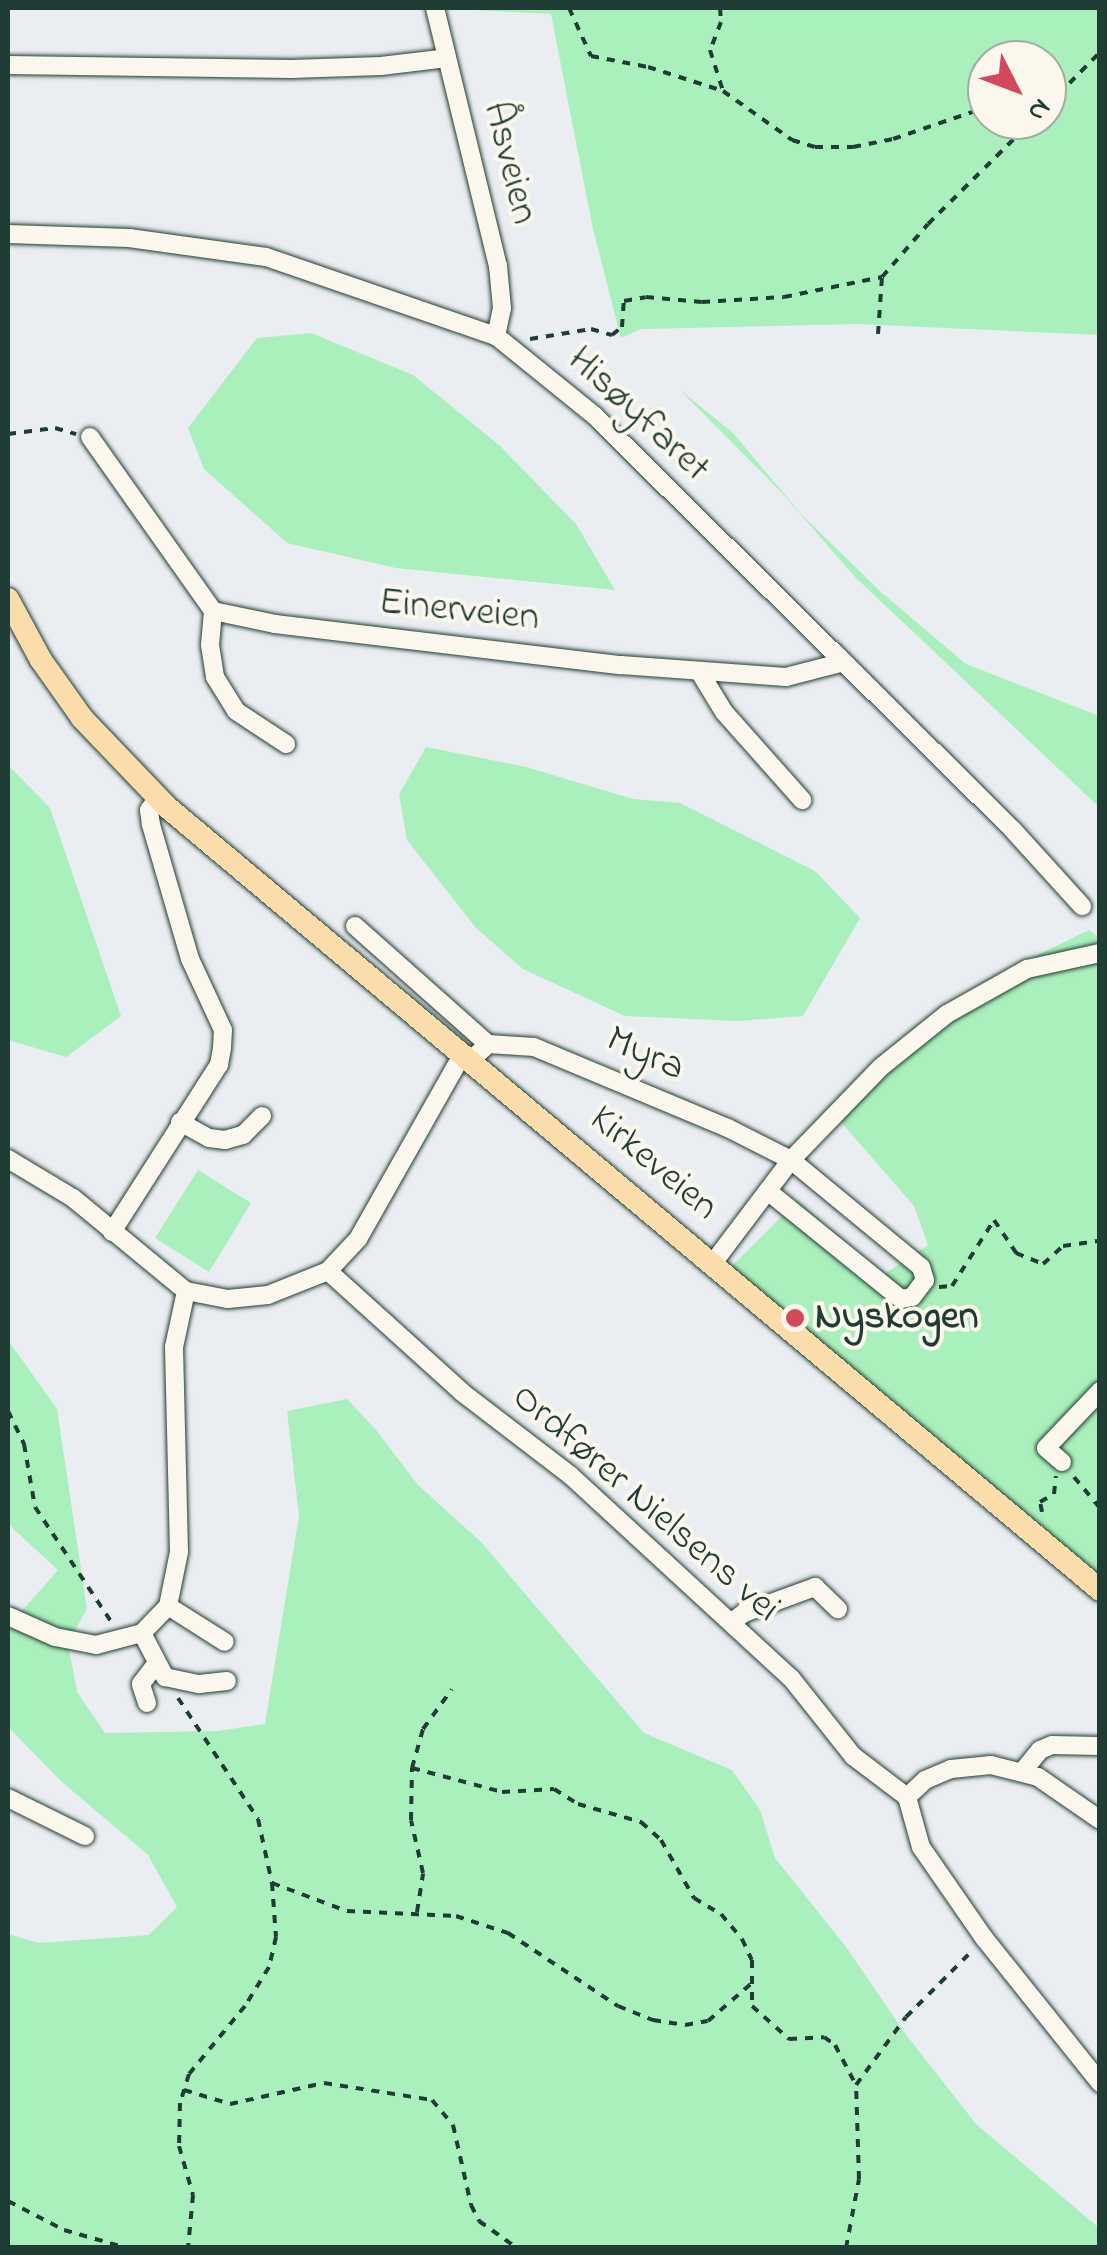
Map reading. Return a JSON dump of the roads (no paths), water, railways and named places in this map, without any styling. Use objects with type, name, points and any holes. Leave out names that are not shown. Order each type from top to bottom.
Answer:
[{"type":"main road","name":"Kirkeveien","points":[[8,599],[82,718],[158,798],[1100,1590]]},
{"type":"street","name":"Åsveien","points":[[436,8],[498,266],[504,341]]},
{"type":"street","points":[[8,64],[309,68],[447,58]]},
{"type":"street","name":"Hisøyfaret","points":[[8,234],[129,238],[266,257],[504,341],[595,416],[840,664],[1012,830],[1082,906]]},
{"type":"street","points":[[90,438],[213,611],[210,644],[215,678],[236,712],[286,744]]},
{"type":"street","name":"Einerveien","points":[[213,611],[377,638],[699,671],[786,677],[840,664]]},
{"type":"street","points":[[699,671],[724,712],[802,800]]},
{"type":"street","points":[[112,1232],[220,1065],[222,1048],[223,1030],[190,959],[151,825],[149,810],[158,798]]},
{"type":"street","points":[[8,1159],[73,1198],[186,1291],[228,1299],[268,1295],[328,1271],[358,1239],[466,1058],[488,1044],[356,926]]},
{"type":"street","points":[[713,1263],[790,1160],[881,1067],[948,1014],[1027,969],[1100,953]]},
{"type":"street","name":"Myra","points":[[488,1044],[534,1048],[565,1059],[790,1160],[920,1267],[925,1280],[912,1297],[900,1299],[769,1192]]},
{"type":"street","points":[[180,1122],[209,1138],[225,1140],[243,1136],[262,1116]]},
{"type":"street","name":"Ordfører Nielsens vei","points":[[328,1271],[463,1393],[570,1475],[732,1622],[791,1678],[853,1756],[907,1797]]},
{"type":"street","points":[[8,1616],[56,1637],[96,1644],[124,1641],[142,1633],[168,1606],[179,1552],[174,1347],[186,1291]]},
{"type":"street","points":[[1062,1462],[1046,1448],[1100,1390]]},
{"type":"street","points":[[732,1622],[744,1613],[815,1587],[838,1609]]},
{"type":"street","points":[[168,1606],[225,1642]]},
{"type":"street","points":[[142,1633],[161,1670],[199,1684],[226,1681]]},
{"type":"street","points":[[146,1702],[142,1684],[161,1670]]},
{"type":"street","points":[[1022,1771],[1040,1750],[1052,1745],[1100,1746]]},
{"type":"street","points":[[1100,1820],[1066,1793],[1022,1771],[991,1765],[952,1769],[925,1780],[907,1797],[921,1846],[984,1938],[1100,2083]]},
{"type":"street","points":[[8,1798],[84,1836]]},
{"type":"place","name":"Nyskogen","points":[[795,1318]]}]
